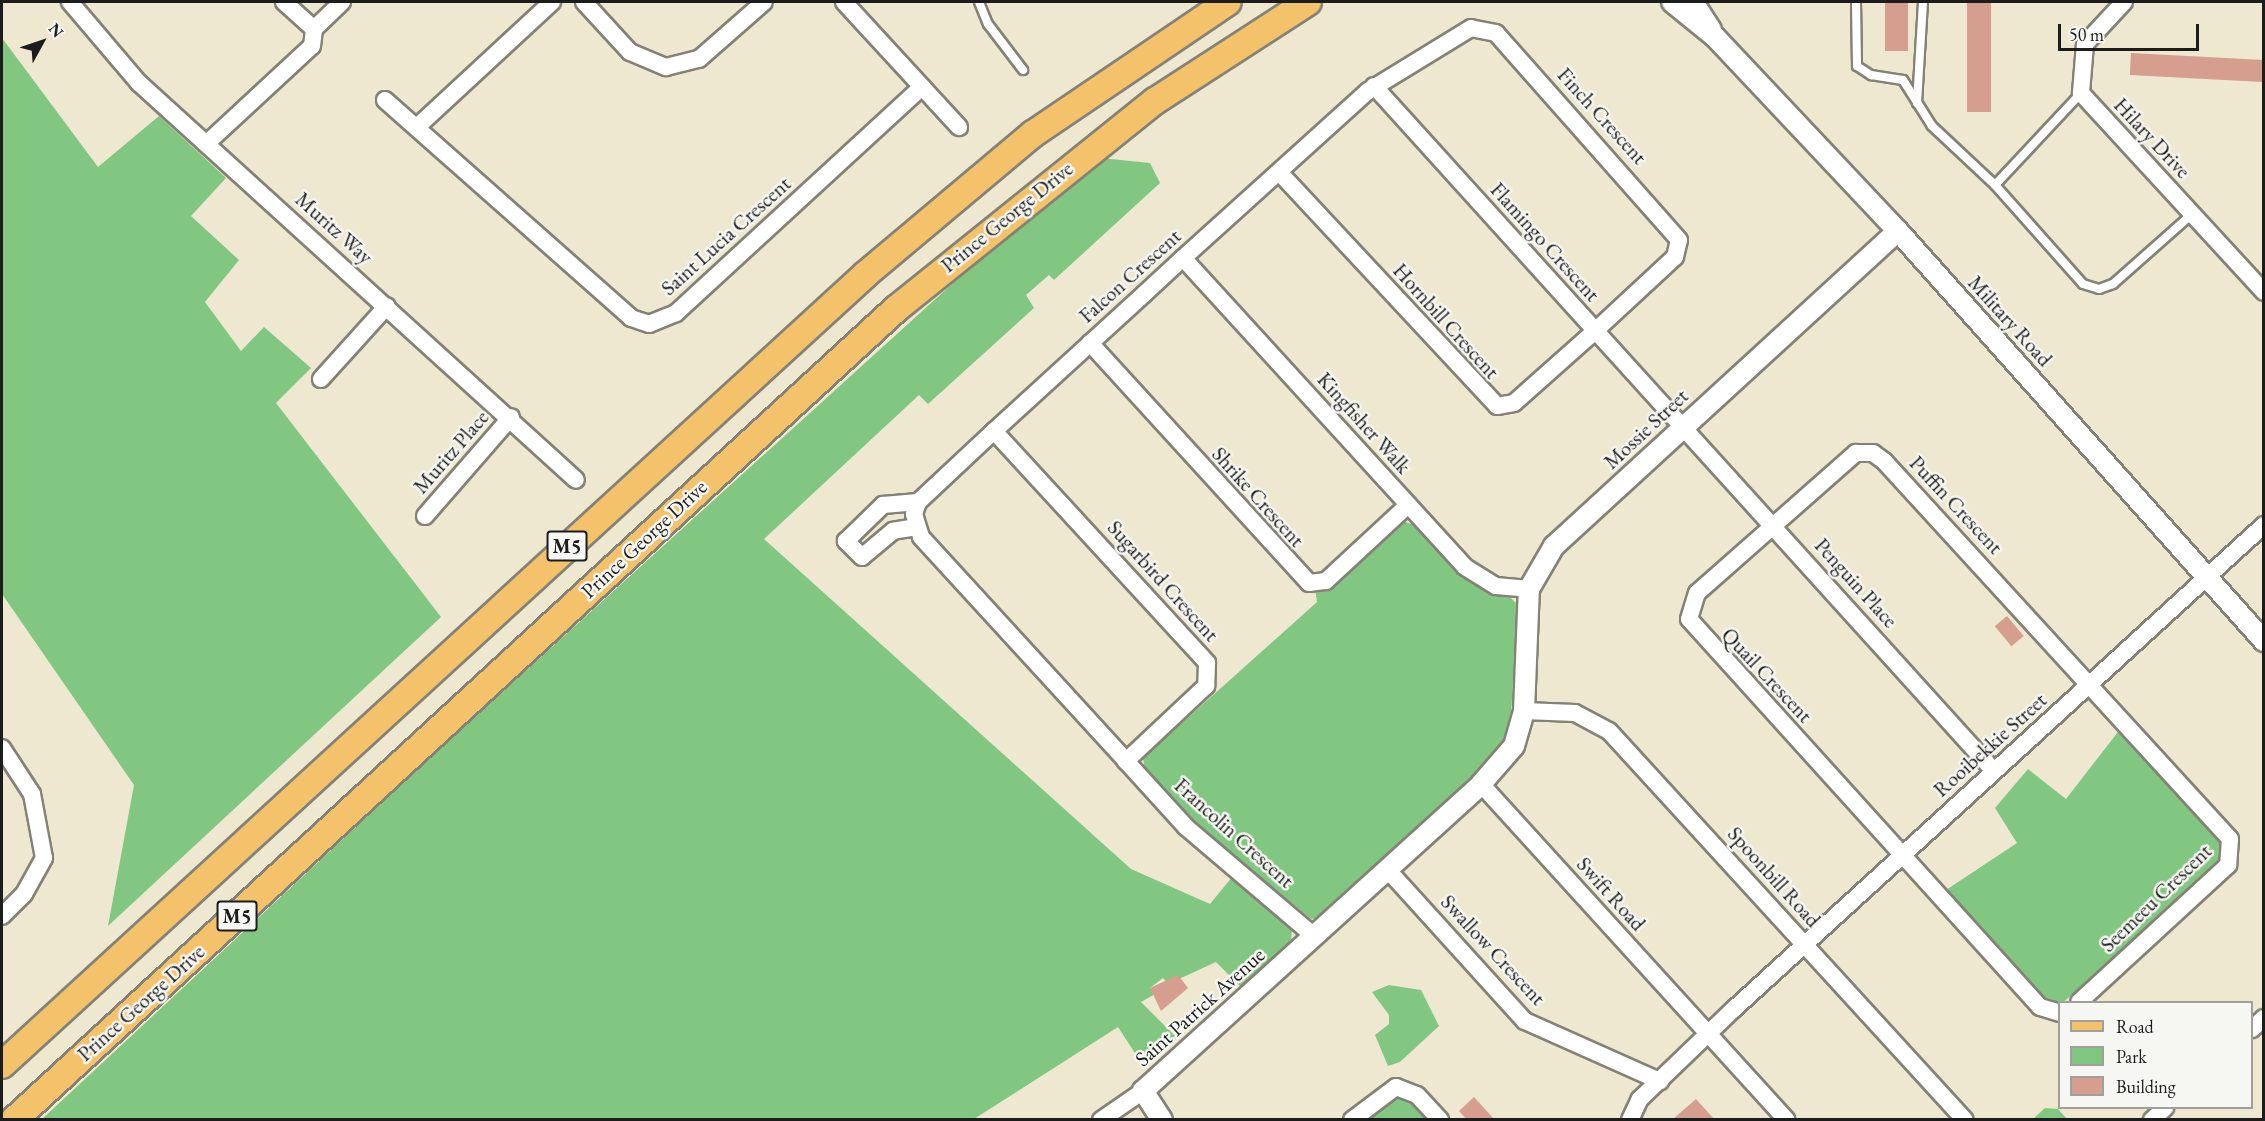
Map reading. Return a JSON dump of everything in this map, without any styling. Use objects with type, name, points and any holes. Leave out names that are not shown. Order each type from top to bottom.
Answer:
[{"type":"main road","name":"M5","points":[[2,1065],[866,274],[1033,134],[1228,2]]},
{"type":"main road","name":"Prince George Drive","points":[[14,1119],[461,713],[642,539],[940,272],[1155,101],[1308,2]]},
{"type":"street","name":"Muritz Way","points":[[70,2],[140,83],[511,417],[576,480]]},
{"type":"street","points":[[284,2],[314,29]]},
{"type":"street","points":[[206,144],[312,46],[314,29],[342,2]]},
{"type":"street","points":[[417,127],[552,2]]},
{"type":"street","points":[[584,2],[630,52],[666,67],[699,59],[764,2]]},
{"type":"street","points":[[844,2],[959,128]]},
{"type":"street","name":"Military Road","points":[[1672,2],[1715,37],[1898,231],[2264,641]]},
{"type":"street","name":"Military Road","points":[[1693,2],[1715,37]]},
{"type":"street","points":[[2081,93],[2085,44],[2124,2]]},
{"type":"street","name":"Finch Crescent","points":[[1374,86],[1466,31],[1487,28],[1672,225],[1679,240],[1675,257],[1595,331]]},
{"type":"street","name":"Falcon Crescent","points":[[918,502],[1374,86]]},
{"type":"street","name":"Flamingo Crescent","points":[[1374,86],[1683,428]]},
{"type":"street","name":"Saint Lucia Crescent","points":[[386,100],[631,318],[649,324],[676,313],[922,87]]},
{"type":"street","name":"Hilary Drive","points":[[2081,93],[2264,292]]},
{"type":"street","name":"Hornbill Crescent","points":[[1279,172],[1490,403],[1515,404],[1595,331]]},
{"type":"street","name":"Mossie Street","points":[[1524,711],[1529,589],[1554,546],[1898,231]]},
{"type":"street","name":"Kingfisher Walk","points":[[1183,258],[1408,505],[1484,582],[1529,589]]},
{"type":"street","points":[[321,379],[387,306]]},
{"type":"street","name":"Shrike Crescent","points":[[1090,343],[1310,583],[1326,580],[1408,505]]},
{"type":"street","name":"Muritz Place","points":[[425,516],[511,417]]},
{"type":"street","name":"Penguin Place","points":[[1683,428],[1994,771]]},
{"type":"street","name":"Sugarbird Crescent","points":[[994,431],[1207,663],[1206,686],[1126,762]]},
{"type":"street","name":"Puffin Crescent","points":[[1773,525],[1849,458],[1862,452],[1879,456],[2090,684]]},
{"type":"street","points":[[918,502],[917,527],[893,531],[862,557],[846,541],[883,506],[918,502]]},
{"type":"street","name":"Quail Crescent","points":[[1773,525],[1697,593],[1689,619],[1902,856]]},
{"type":"street","name":"Rooibekkie Street","points":[[1804,944],[2264,525]]},
{"type":"street","name":"Francolin Crescent","points":[[917,527],[1186,827],[1314,936]]},
{"type":"street","name":"Seemeeu Crescent","points":[[2080,1001],[2228,865],[2232,854],[2227,834],[2090,684]]},
{"type":"street","points":[[1314,936],[1481,784],[1515,746],[1524,711]]},
{"type":"street","name":"Spoonbill Road","points":[[1524,711],[1575,713],[1609,731],[1965,1119]]},
{"type":"street","points":[[2,748],[32,794],[44,858],[24,894],[2,916]]},
{"type":"street","name":"Swift Road","points":[[1481,784],[1787,1119]]},
{"type":"street","points":[[1902,856],[2040,1006],[2058,1012]]},
{"type":"street","name":"Swallow Crescent","points":[[1387,869],[1525,1021],[1660,1081]]},
{"type":"street","name":"Saint Patrick Avenue","points":[[1162,1119],[1143,1091],[1314,936]]},
{"type":"street","points":[[1630,1119],[1640,1099],[1804,944]]},
{"type":"street","points":[[1352,1119],[1396,1087],[1417,1095],[1440,1119]]},
{"type":"street","points":[[1101,1119],[1143,1091]]},
{"type":"lane","points":[[979,2],[993,32],[1023,70]]},
{"type":"lane","points":[[1856,2],[1857,66],[1871,75],[1903,80],[1917,105],[2092,288],[2113,284],[2192,213]]},
{"type":"lane","points":[[1917,105],[1923,2]]},
{"type":"lane","points":[[1995,185],[2081,93]]},
{"type":"green space","points":[[2,38],[98,167],[159,116],[226,178],[191,216],[239,260],[205,302],[241,351],[264,327],[311,368],[276,403],[441,617],[108,926],[134,785],[2,594]]},
{"type":"green space","points":[[1101,158],[1150,163],[1160,183],[1054,280],[1049,275],[1026,295],[1034,308],[928,404],[919,395],[764,539],[1131,869],[1210,904],[1233,876],[1292,927],[1291,944],[1242,988],[1216,962],[1168,984],[1163,978],[1150,988],[1155,994],[1141,1002],[1177,1038],[1144,1067],[1118,1027],[974,1119],[41,1120],[445,744],[1006,235]]},
{"type":"green space","points":[[1402,521],[1418,526],[1470,582],[1508,595],[1518,605],[1510,730],[1490,764],[1319,918],[1311,919],[1186,815],[1145,771],[1143,758],[1317,602],[1315,588]]},
{"type":"green space","points":[[2121,728],[2220,839],[2222,861],[2065,1001],[2058,1001],[2058,1006],[2045,1002],[1943,892],[2017,843],[1995,808],[2028,769],[2066,799]]},
{"type":"green space","points":[[1389,985],[1421,990],[1439,1026],[1400,1062],[1388,1066],[1375,1035],[1389,1024],[1389,1015],[1372,992]]},
{"type":"green space","points":[[1395,1095],[1411,1100],[1430,1120],[1363,1120]]},
{"type":"green space","points":[[2045,1108],[2058,1109],[2067,1119],[2033,1119]]},
{"type":"building","points":[[1885,2],[1908,2],[1908,51],[1885,51]]},
{"type":"building","points":[[1967,2],[1991,2],[1991,112],[1967,112]]},
{"type":"building","points":[[2131,53],[2264,60],[2263,82],[2130,75]]},
{"type":"building","points":[[2007,616],[2024,636],[2011,646],[1995,626]]},
{"type":"building","points":[[1178,975],[1188,988],[1161,1011],[1150,988]]},
{"type":"building","points":[[1474,1097],[1494,1119],[1466,1119],[1459,1111]]},
{"type":"building","points":[[1696,1099],[1714,1119],[1673,1119]]}]
